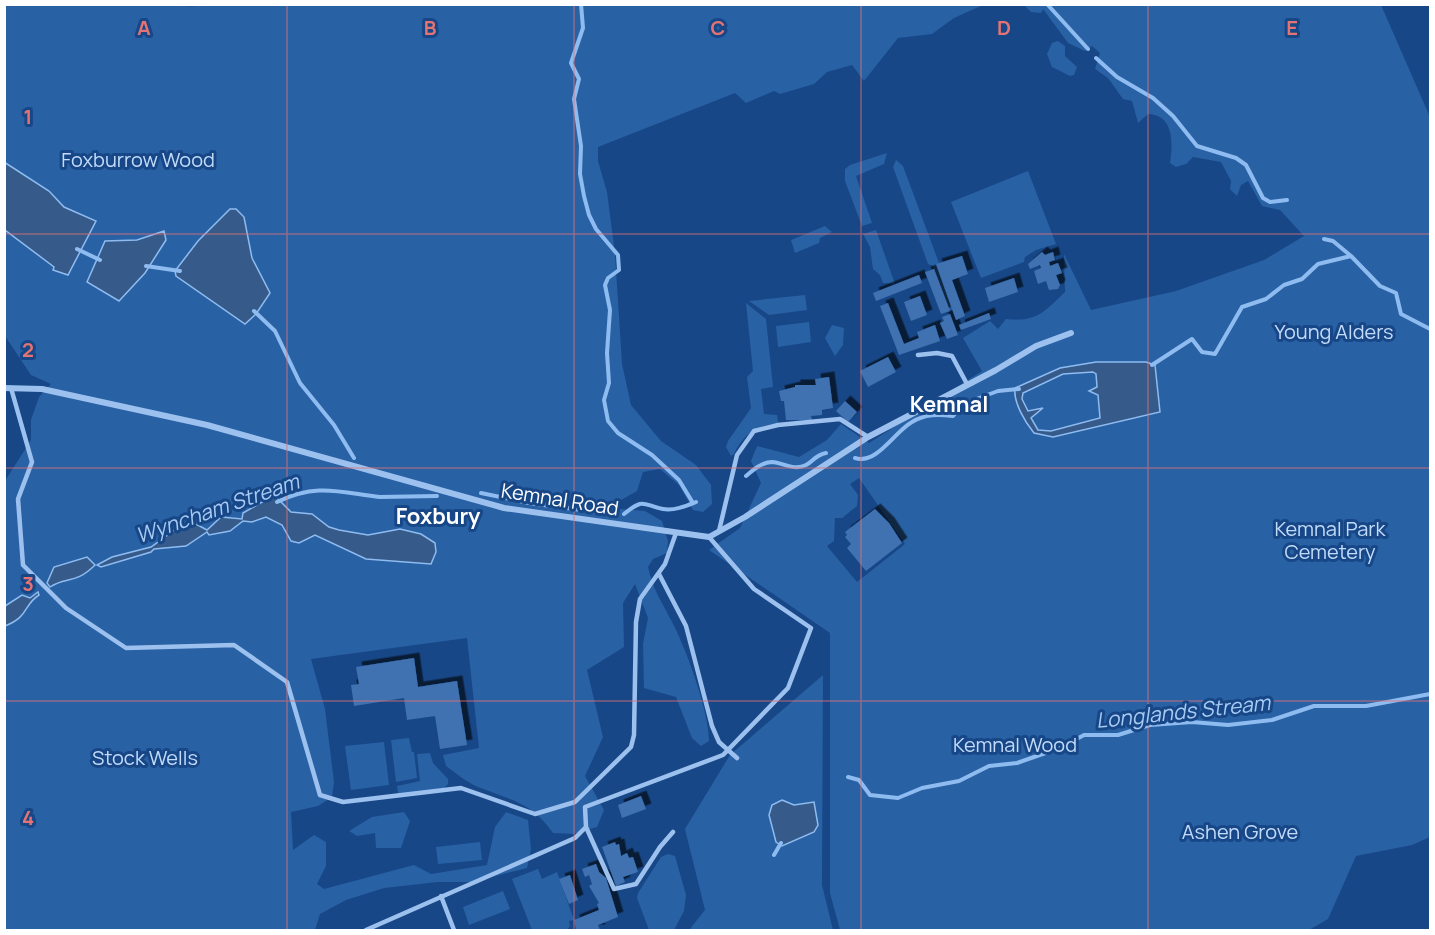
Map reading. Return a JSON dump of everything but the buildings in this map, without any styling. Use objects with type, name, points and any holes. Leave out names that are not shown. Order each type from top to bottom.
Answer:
[{"type":"street","points":[[709,537],[868,437],[1036,346],[1071,333]]},
{"type":"street","name":"Kemnal Road","points":[[8,388],[42,389],[207,425],[504,508],[709,537]]},
{"type":"lane","points":[[918,355],[937,353],[952,356],[967,384]]},
{"type":"lane","points":[[8,388],[32,462],[18,498],[23,565],[66,608],[126,648],[234,645],[287,682],[320,795],[343,802],[461,788],[535,814],[575,802],[631,747],[634,735],[636,622],[640,599],[659,574],[676,533]]},
{"type":"lane","points":[[719,531],[737,454],[754,431],[778,425],[840,419],[868,437]]},
{"type":"lane","points":[[674,832],[660,847],[636,884],[614,889],[586,827],[585,807],[723,755],[788,688],[811,628],[754,589],[709,537]]},
{"type":"lane","points":[[659,574],[686,626],[706,713],[719,742],[737,758]]},
{"type":"lane","points":[[366,930],[574,838],[586,827]]},
{"type":"lane","points":[[441,896],[454,930]]},
{"type":"green space","points":[[160,4],[197,7],[181,5],[983,5],[954,18],[932,34],[898,38],[864,81],[852,65],[827,72],[814,84],[780,94],[774,91],[746,103],[735,93],[598,147],[598,161],[607,192],[615,254],[622,364],[631,405],[661,441],[696,465],[711,485],[712,504],[703,512],[693,510],[679,485],[660,469],[643,472],[637,491],[616,503],[580,501],[572,498],[562,504],[645,511],[662,521],[668,541],[667,553],[653,559],[648,567],[695,678],[705,713],[709,741],[701,746],[692,738],[676,697],[644,688],[643,644],[648,618],[635,584],[623,603],[624,647],[587,670],[603,737],[585,776],[604,810],[597,827],[573,834],[553,833],[528,808],[474,785],[446,766],[443,755],[479,748],[467,638],[311,659],[325,709],[334,782],[332,797],[318,806],[291,812],[293,850],[314,835],[326,842],[326,866],[317,884],[324,889],[414,865],[431,874],[487,865],[495,827],[506,812],[528,820],[531,849],[527,868],[472,882],[438,882],[384,888],[346,900],[320,914],[315,930],[5,930],[5,481],[31,440],[31,420],[39,397],[51,384],[31,375],[5,336],[5,5]]},
{"type":"green space","name":"Kemnal Wood","points":[[1024,5],[1381,5],[1430,117],[1430,837],[1412,845],[1356,856],[1328,919],[1309,930],[840,930],[830,893],[830,633],[709,550],[740,528],[761,483],[751,461],[757,446],[799,457],[827,440],[841,424],[869,443],[982,371],[963,338],[990,321],[998,329],[1006,319],[1017,320],[1032,317],[1051,306],[1065,292],[1064,254],[1091,310],[1176,291],[1264,260],[1304,236],[1280,210],[1262,206],[1248,181],[1241,185],[1237,196],[1230,189],[1231,181],[1221,162],[1193,157],[1186,164],[1176,167],[1170,163],[1170,131],[1163,119],[1148,114],[1138,123],[1132,101],[1123,99],[1108,78],[1095,69],[1100,53],[1092,46],[1085,51],[1068,43],[1043,9],[1041,13],[1031,12]],"holes":[[[859,478],[905,544],[857,582],[827,546],[834,541],[835,518],[842,518],[857,506],[858,495],[850,484]]]},
{"type":"green space","points":[[1058,41],[1065,46],[1065,56],[1077,67],[1074,75],[1070,76],[1052,67],[1047,54],[1052,43]]},
{"type":"green space","points":[[887,153],[884,164],[856,176],[872,223],[862,226],[845,181],[845,169],[850,165]]},
{"type":"green space","points":[[896,160],[903,166],[939,263],[936,265],[953,310],[950,311],[933,266],[928,264],[893,167]]},
{"type":"green space","points":[[1028,171],[1056,244],[1036,250],[1025,257],[1024,262],[981,278],[951,202]]},
{"type":"green space","points":[[825,226],[832,232],[820,238],[819,243],[795,253],[791,240]]},
{"type":"green space","points":[[876,230],[895,284],[883,283],[880,275],[873,269],[870,247],[863,234]]},
{"type":"green space","points":[[805,295],[807,310],[769,315],[749,301]]},
{"type":"green space","points":[[746,303],[766,319],[773,387],[761,389],[764,414],[777,415],[778,423],[752,432],[731,456],[726,447],[728,441],[751,408],[747,377],[753,371]]},
{"type":"green space","points":[[809,322],[811,342],[778,347],[776,326]]},
{"type":"green space","points":[[832,325],[844,328],[843,345],[835,356],[825,338]]},
{"type":"green space","points":[[823,675],[822,885],[833,930],[689,930],[705,910],[685,829],[730,755]]},
{"type":"green space","points":[[409,738],[412,752],[414,752],[417,778],[396,782],[391,740]]},
{"type":"green space","points":[[384,742],[389,785],[351,790],[345,746]]},
{"type":"green space","points":[[430,753],[433,763],[448,779],[448,784],[444,788],[398,794],[397,786],[420,781],[417,754]]},
{"type":"green space","points":[[404,812],[410,821],[401,848],[376,848],[375,833],[357,836],[349,831],[372,817]]},
{"type":"green space","points":[[480,842],[482,860],[438,864],[436,847]]},
{"type":"green space","points":[[668,854],[675,856],[686,895],[684,911],[674,930],[649,930],[637,898],[638,893],[661,857]]},
{"type":"green space","points":[[538,869],[542,879],[557,872],[574,920],[569,921],[570,926],[567,930],[532,930],[512,879]]},
{"type":"green space","points":[[503,891],[510,909],[469,925],[463,907]]},
{"type":"shaded area","points":[[4,162],[49,191],[64,207],[96,221],[68,275],[53,270],[54,267],[5,230]]},
{"type":"shaded area","points":[[230,209],[236,209],[244,217],[252,258],[270,293],[256,314],[245,324],[176,276],[175,271],[198,241]]},
{"type":"shaded area","points":[[164,231],[166,240],[145,273],[119,301],[87,282],[105,241],[137,240]]},
{"type":"shaded area","points":[[1096,362],[1146,362],[1155,365],[1160,412],[1053,437],[1034,433],[1018,405],[1015,388],[1060,368]],"holes":[[[1093,372],[1096,374],[1097,387],[1089,391],[1098,395],[1100,418],[1051,431],[1038,430],[1031,418],[1043,408],[1028,411],[1022,399],[1023,393],[1063,374]]]},
{"type":"shaded area","points":[[271,497],[277,498],[291,512],[312,514],[329,527],[339,530],[368,535],[400,529],[421,534],[435,543],[436,552],[431,564],[366,559],[315,535],[299,543],[291,541],[282,525],[266,517],[252,522],[243,521],[230,531],[209,535],[207,532],[186,546],[154,549],[151,552],[101,567],[97,565],[112,557],[151,547],[183,524],[194,523],[207,530],[221,517],[242,519],[243,513]]},
{"type":"shaded area","points":[[87,557],[95,565],[82,575],[50,587],[47,583],[54,567]]},
{"type":"shaded area","points":[[38,592],[39,595],[23,614],[5,626],[5,606],[22,595],[30,598]]},
{"type":"shaded area","points":[[782,800],[794,805],[814,802],[818,825],[814,832],[782,846],[776,842],[769,815],[772,805]]},
{"type":"waterway","points":[[581,4],[583,28],[571,63],[579,79],[574,99],[581,146],[580,174],[589,215],[596,229],[618,255],[619,270],[608,278],[605,285],[610,310],[607,353],[609,383],[604,400],[608,421],[618,433],[652,455],[679,480],[693,503]]},
{"type":"waterway","points":[[1047,4],[1088,49]]},
{"type":"waterway","points":[[1096,58],[1117,77],[1153,98],[1173,116],[1197,146],[1236,158],[1246,165],[1263,198],[1270,202],[1287,200]]},
{"type":"waterway","points":[[1324,239],[1333,241],[1351,256]]},
{"type":"waterway","points":[[77,249],[100,260]]},
{"type":"waterway","name":"Wyncham Stream","points":[[1152,365],[1192,339],[1202,352],[1215,354],[1242,307],[1266,299],[1284,285],[1302,279],[1318,264],[1351,256],[1380,286],[1396,293],[1401,314],[1430,329]]},
{"type":"waterway","points":[[146,266],[180,271]]},
{"type":"waterway","points":[[254,311],[275,331],[300,383],[334,425],[354,458]]},
{"type":"waterway","name":"Wyncham Stream","points":[[855,458],[871,457],[917,419],[932,415],[953,416],[963,404],[998,391],[1019,389]]},
{"type":"waterway","name":"Wyncham Stream","points":[[746,476],[765,463],[802,467],[826,453]]},
{"type":"waterway","name":"Wyncham Stream","points":[[277,502],[304,492],[316,491],[340,491],[380,497]]},
{"type":"waterway","name":"Wyncham Stream","points":[[481,493],[529,503],[611,514]]},
{"type":"waterway","name":"Wyncham Stream","points":[[379,497],[437,496]]},
{"type":"waterway","name":"Wyncham Stream","points":[[624,514],[640,504],[671,509],[696,502]]},
{"type":"waterway","name":"Longlands Stream","points":[[848,777],[859,780],[870,795],[898,798],[922,788],[959,781],[989,766],[1017,763],[1060,748],[1084,735],[1118,735],[1150,725],[1192,722],[1228,725],[1272,720],[1314,706],[1366,706],[1430,694]]},
{"type":"waterway","name":"Longlands Stream","points":[[774,855],[781,843]]},
{"type":"district","name":"Kemnal","points":[[949,404]]},
{"type":"district","name":"Foxbury","points":[[438,516]]},
{"type":"park label","name":"Foxburrow Wood","points":[[138,159]]},
{"type":"park label","name":"Young Alders","points":[[1334,331]]},
{"type":"park label","name":"Kemnal Park Cemetery","points":[[1330,540]]},
{"type":"park label","name":"Stock Wells","points":[[145,757]]},
{"type":"park label","name":"Ashen Grove","points":[[1240,831]]}]
